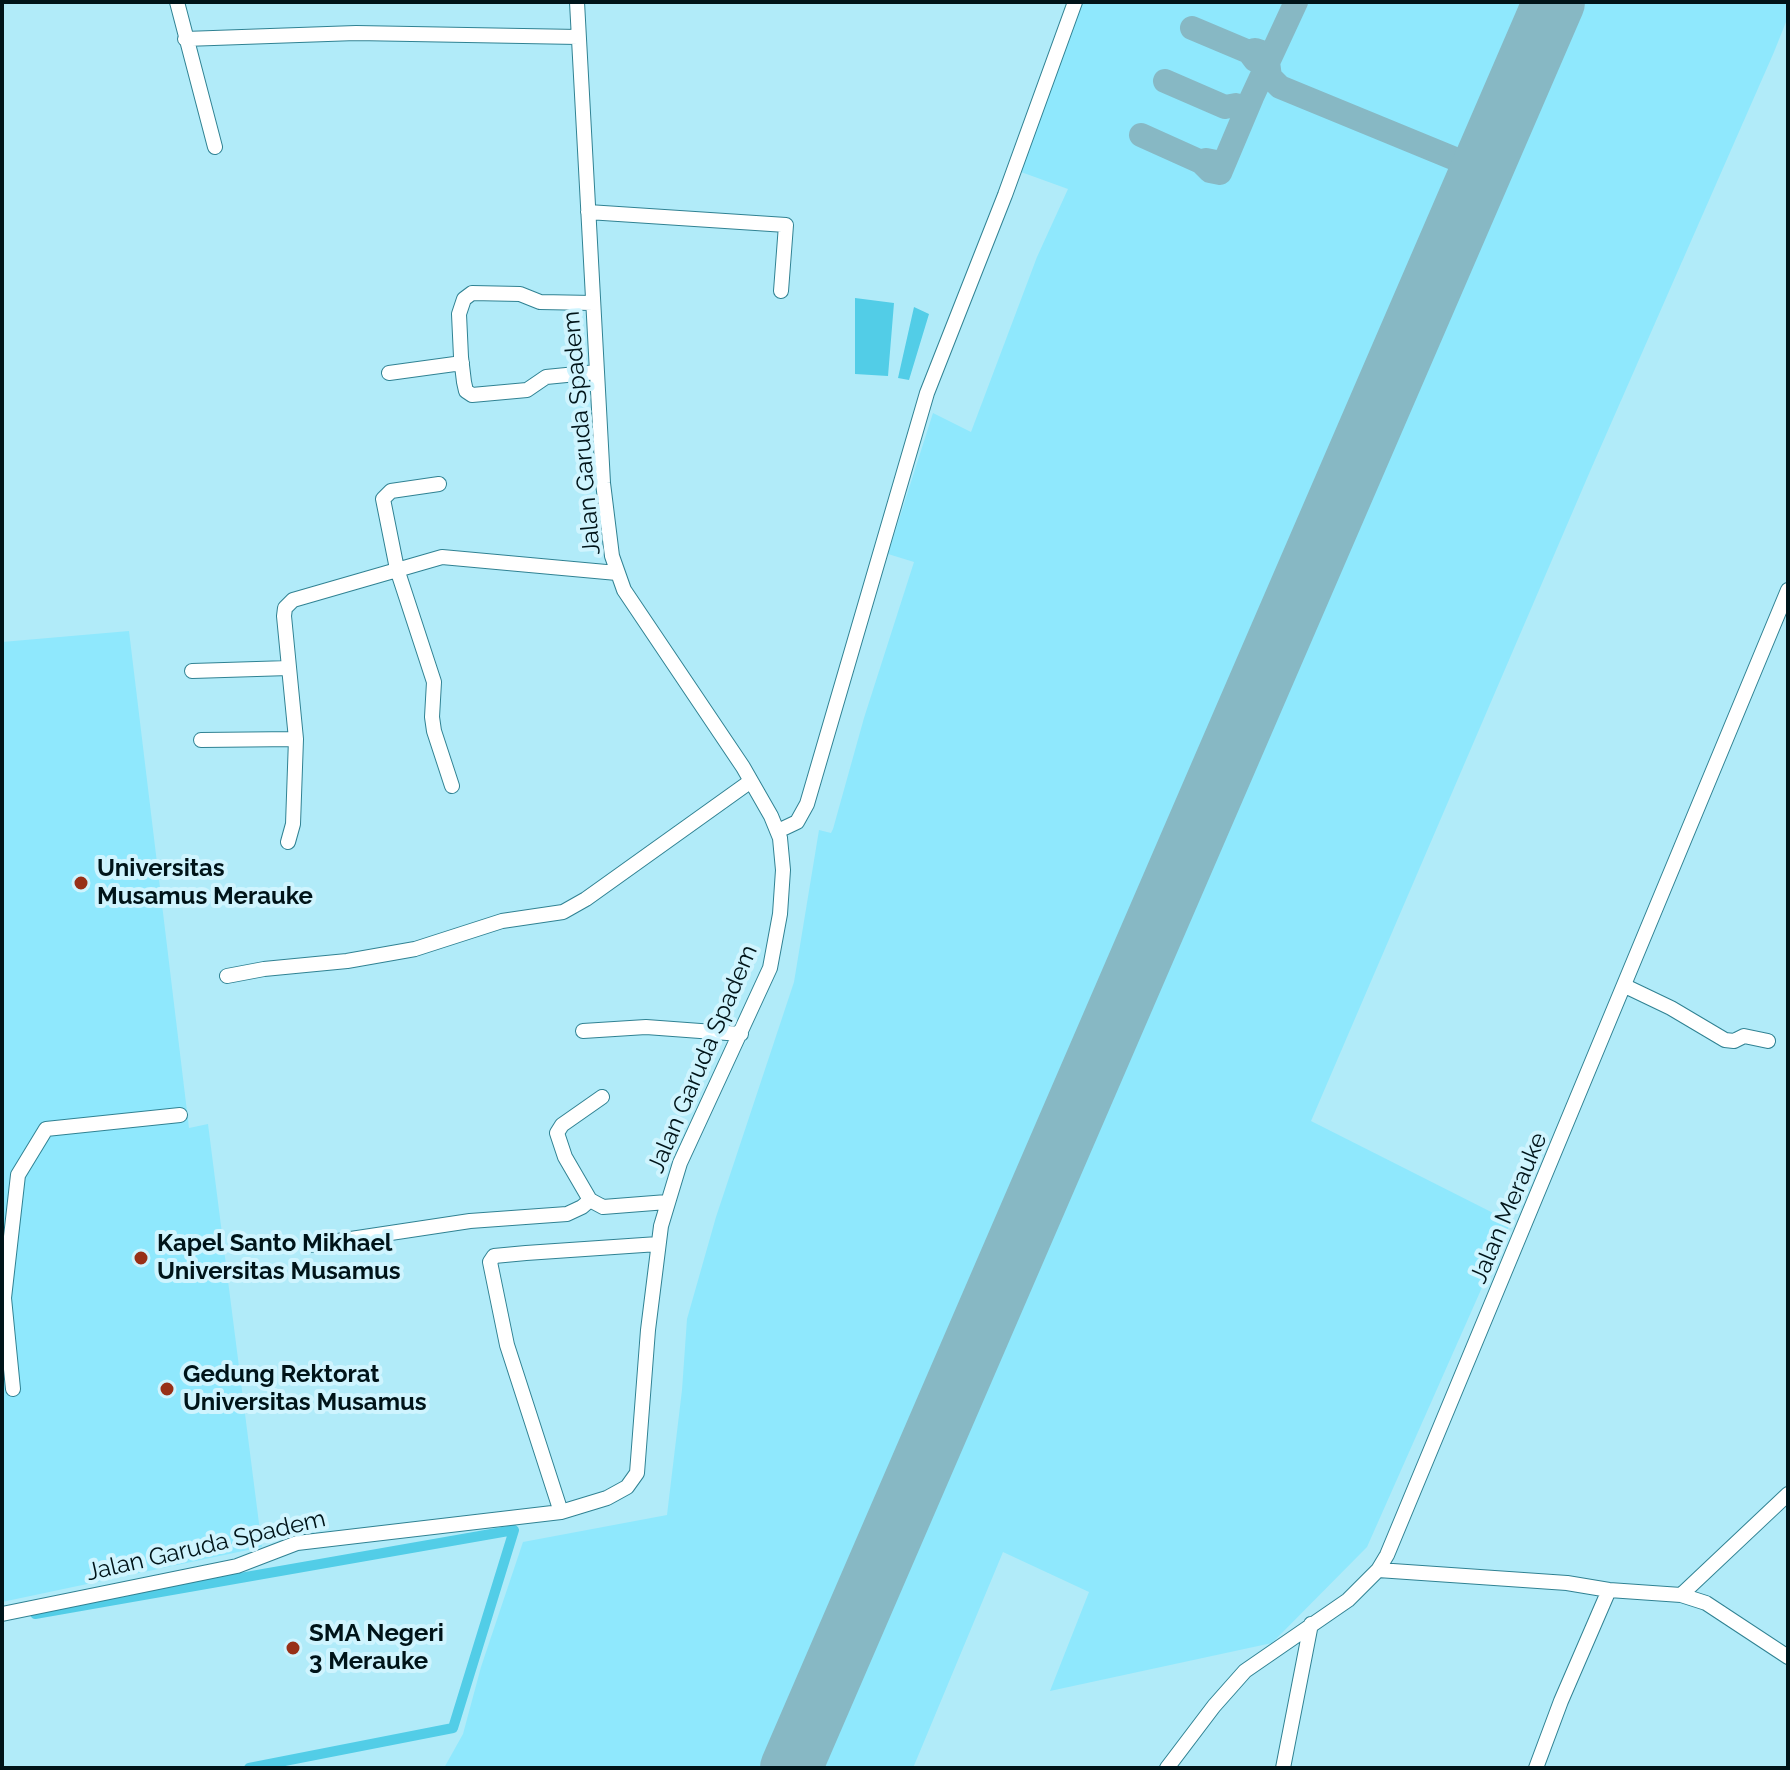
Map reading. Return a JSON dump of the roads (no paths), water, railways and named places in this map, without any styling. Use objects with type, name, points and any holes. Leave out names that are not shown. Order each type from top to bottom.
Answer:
[{"type":"street","points":[[177,2],[215,147]]},
{"type":"street","name":"Jalan Garuda Spadem","points":[[2,1614],[237,1566],[297,1543],[561,1512],[607,1498],[627,1487],[637,1473],[648,1330],[658,1244],[667,1202],[690,1140],[770,968],[777,935],[783,870],[778,831],[751,781],[624,590],[612,556],[603,483],[577,2]]},
{"type":"street","points":[[778,831],[797,822],[807,804],[931,381],[1005,195],[1075,2]]},
{"type":"street","points":[[185,39],[356,33],[578,37]]},
{"type":"street","points":[[588,212],[786,225],[781,291]]},
{"type":"street","points":[[593,303],[540,302],[520,294],[472,293],[464,299],[459,314],[466,391],[472,395],[527,390],[546,377],[597,372]]},
{"type":"street","points":[[389,373],[462,363]]},
{"type":"street","points":[[439,484],[391,491],[384,495],[397,569],[434,682],[434,731],[452,786]]},
{"type":"street","points":[[288,842],[293,824],[296,739],[284,616],[288,604],[298,598],[430,559],[456,556],[617,573]]},
{"type":"street","name":"Jalan Merauke","points":[[1167,1768],[1232,1683],[1260,1658],[1348,1600],[1378,1570],[1394,1541],[1788,590]]},
{"type":"street","points":[[192,671],[289,668]]},
{"type":"street","points":[[201,740],[296,739]]},
{"type":"street","points":[[227,976],[415,949],[502,921],[563,912],[586,899],[751,781]]},
{"type":"street","points":[[1625,986],[1671,1008],[1725,1040],[1751,1036],[1768,1041]]},
{"type":"street","points":[[583,1031],[646,1027],[741,1034]]},
{"type":"street","points":[[602,1097],[562,1125],[557,1133],[565,1157],[590,1200],[603,1207],[667,1202]]},
{"type":"street","points":[[13,1389],[4,1298],[18,1175],[46,1129],[180,1115]]},
{"type":"street","points":[[311,1245],[470,1221],[567,1214],[590,1200]]},
{"type":"street","points":[[561,1512],[507,1345],[490,1262],[494,1256],[658,1244]]},
{"type":"street","points":[[1681,1595],[1788,1494]]},
{"type":"street","points":[[1378,1570],[1567,1583],[1609,1590],[1681,1595],[1706,1603],[1788,1657]]},
{"type":"street","points":[[1536,1768],[1609,1590]]},
{"type":"street","points":[[1283,1768],[1311,1624]]},
{"type":"waterway","points":[[35,1614],[514,1530],[453,1728],[249,1768]]},
{"type":"place","name":"Universitas Musamus Merauke","points":[[81,883]]},
{"type":"place","name":"Kapel Santo Mikhael Universitas Musamus","points":[[141,1258]]},
{"type":"place","name":"Gedung Rektorat Universitas Musamus","points":[[167,1389]]},
{"type":"place","name":"SMA Negeri 3 Merauke","points":[[293,1648]]}]
